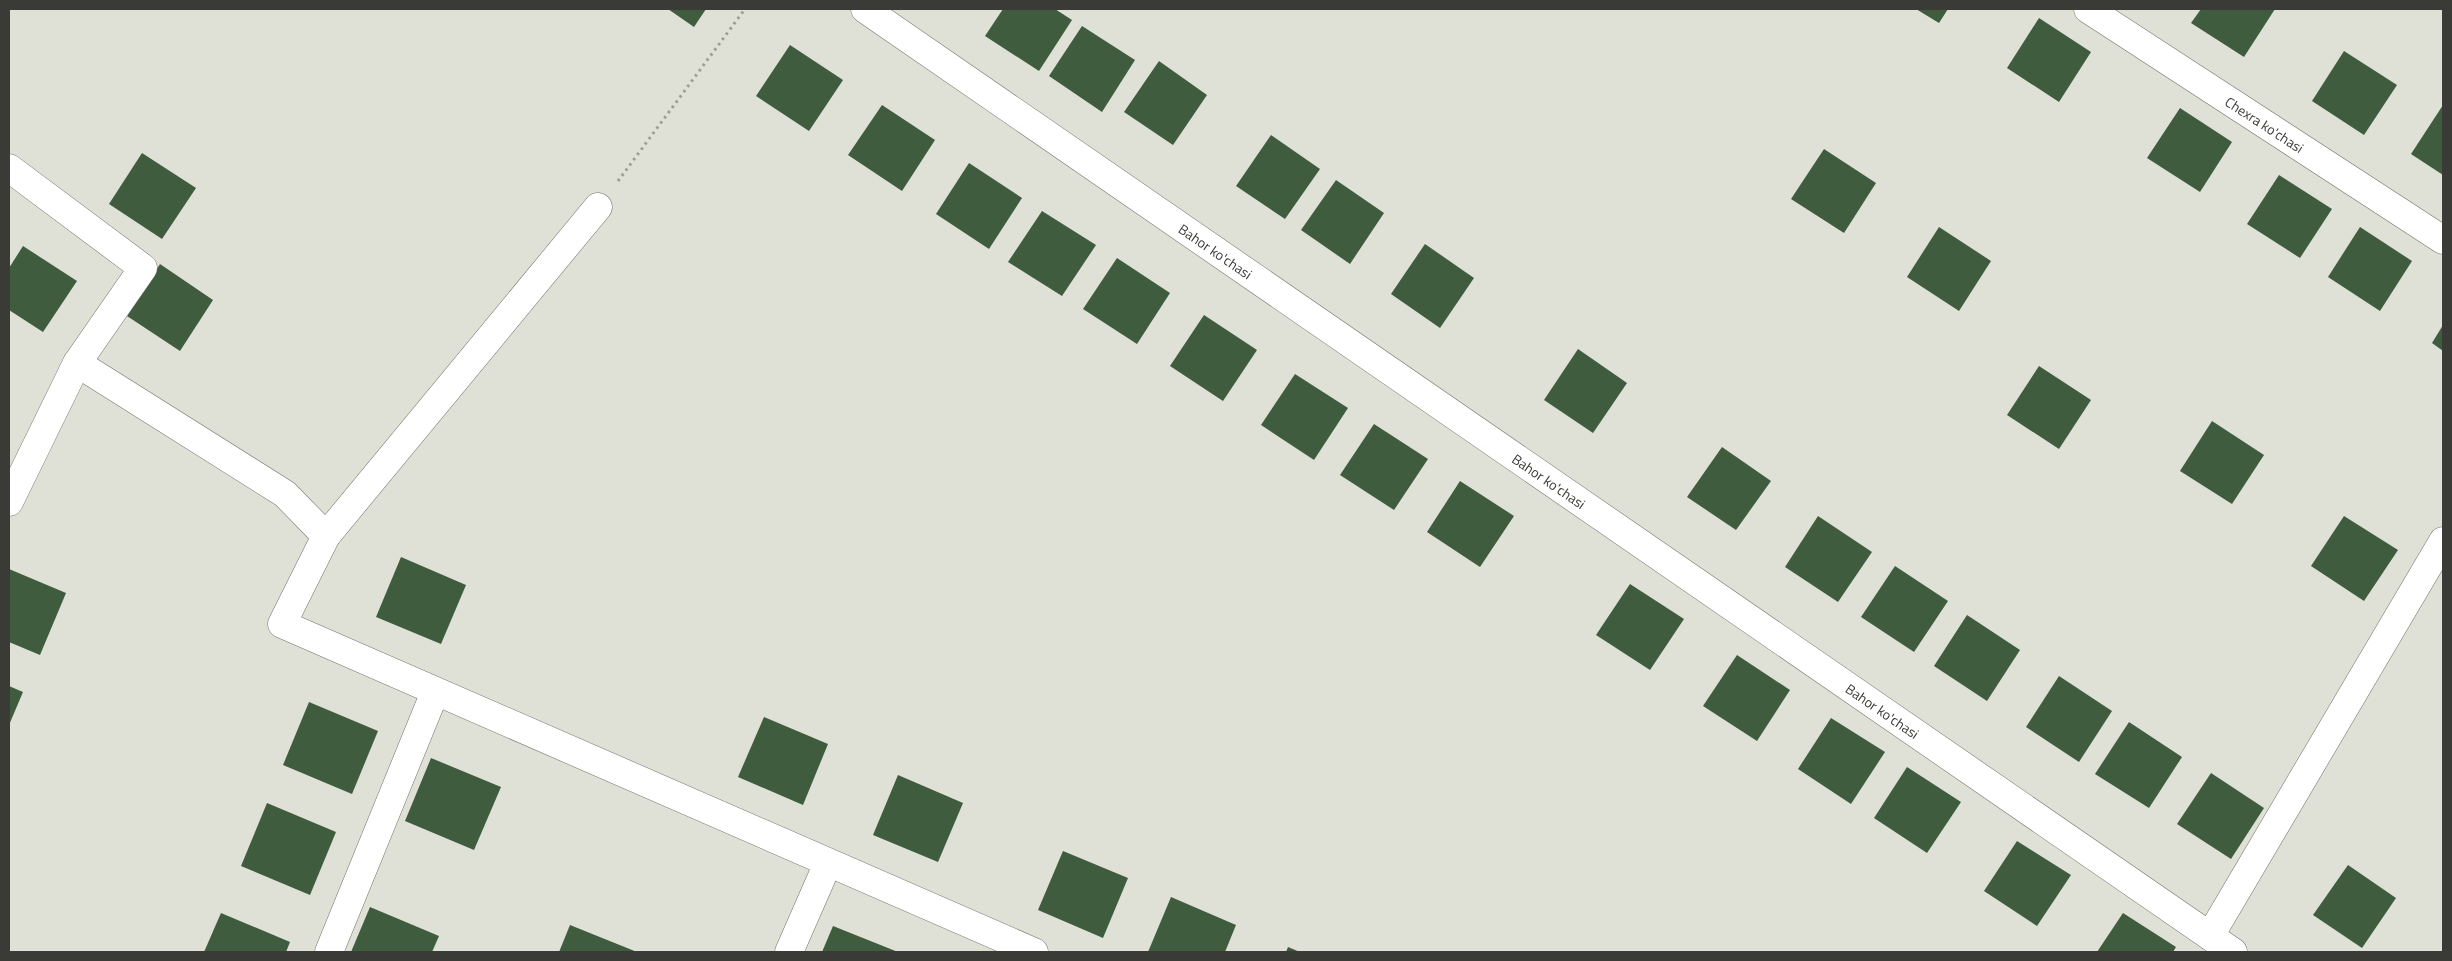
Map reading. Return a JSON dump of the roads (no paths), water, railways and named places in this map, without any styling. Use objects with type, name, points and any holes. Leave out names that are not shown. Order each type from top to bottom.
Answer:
[{"type":"street","name":"Bahor ko'chasi","points":[[865,9],[2233,952]]},
{"type":"street","name":"Chexra ko'chasi","points":[[2088,9],[2443,240]]},
{"type":"street","points":[[9,168],[143,268],[77,363],[9,502]]},
{"type":"street","points":[[598,207],[326,536],[282,624],[1034,952]]},
{"type":"street","points":[[77,363],[285,494],[326,536]]},
{"type":"street","points":[[2210,936],[2443,541]]},
{"type":"street","points":[[329,952],[436,692]]},
{"type":"street","points":[[789,952],[828,863]]}]
